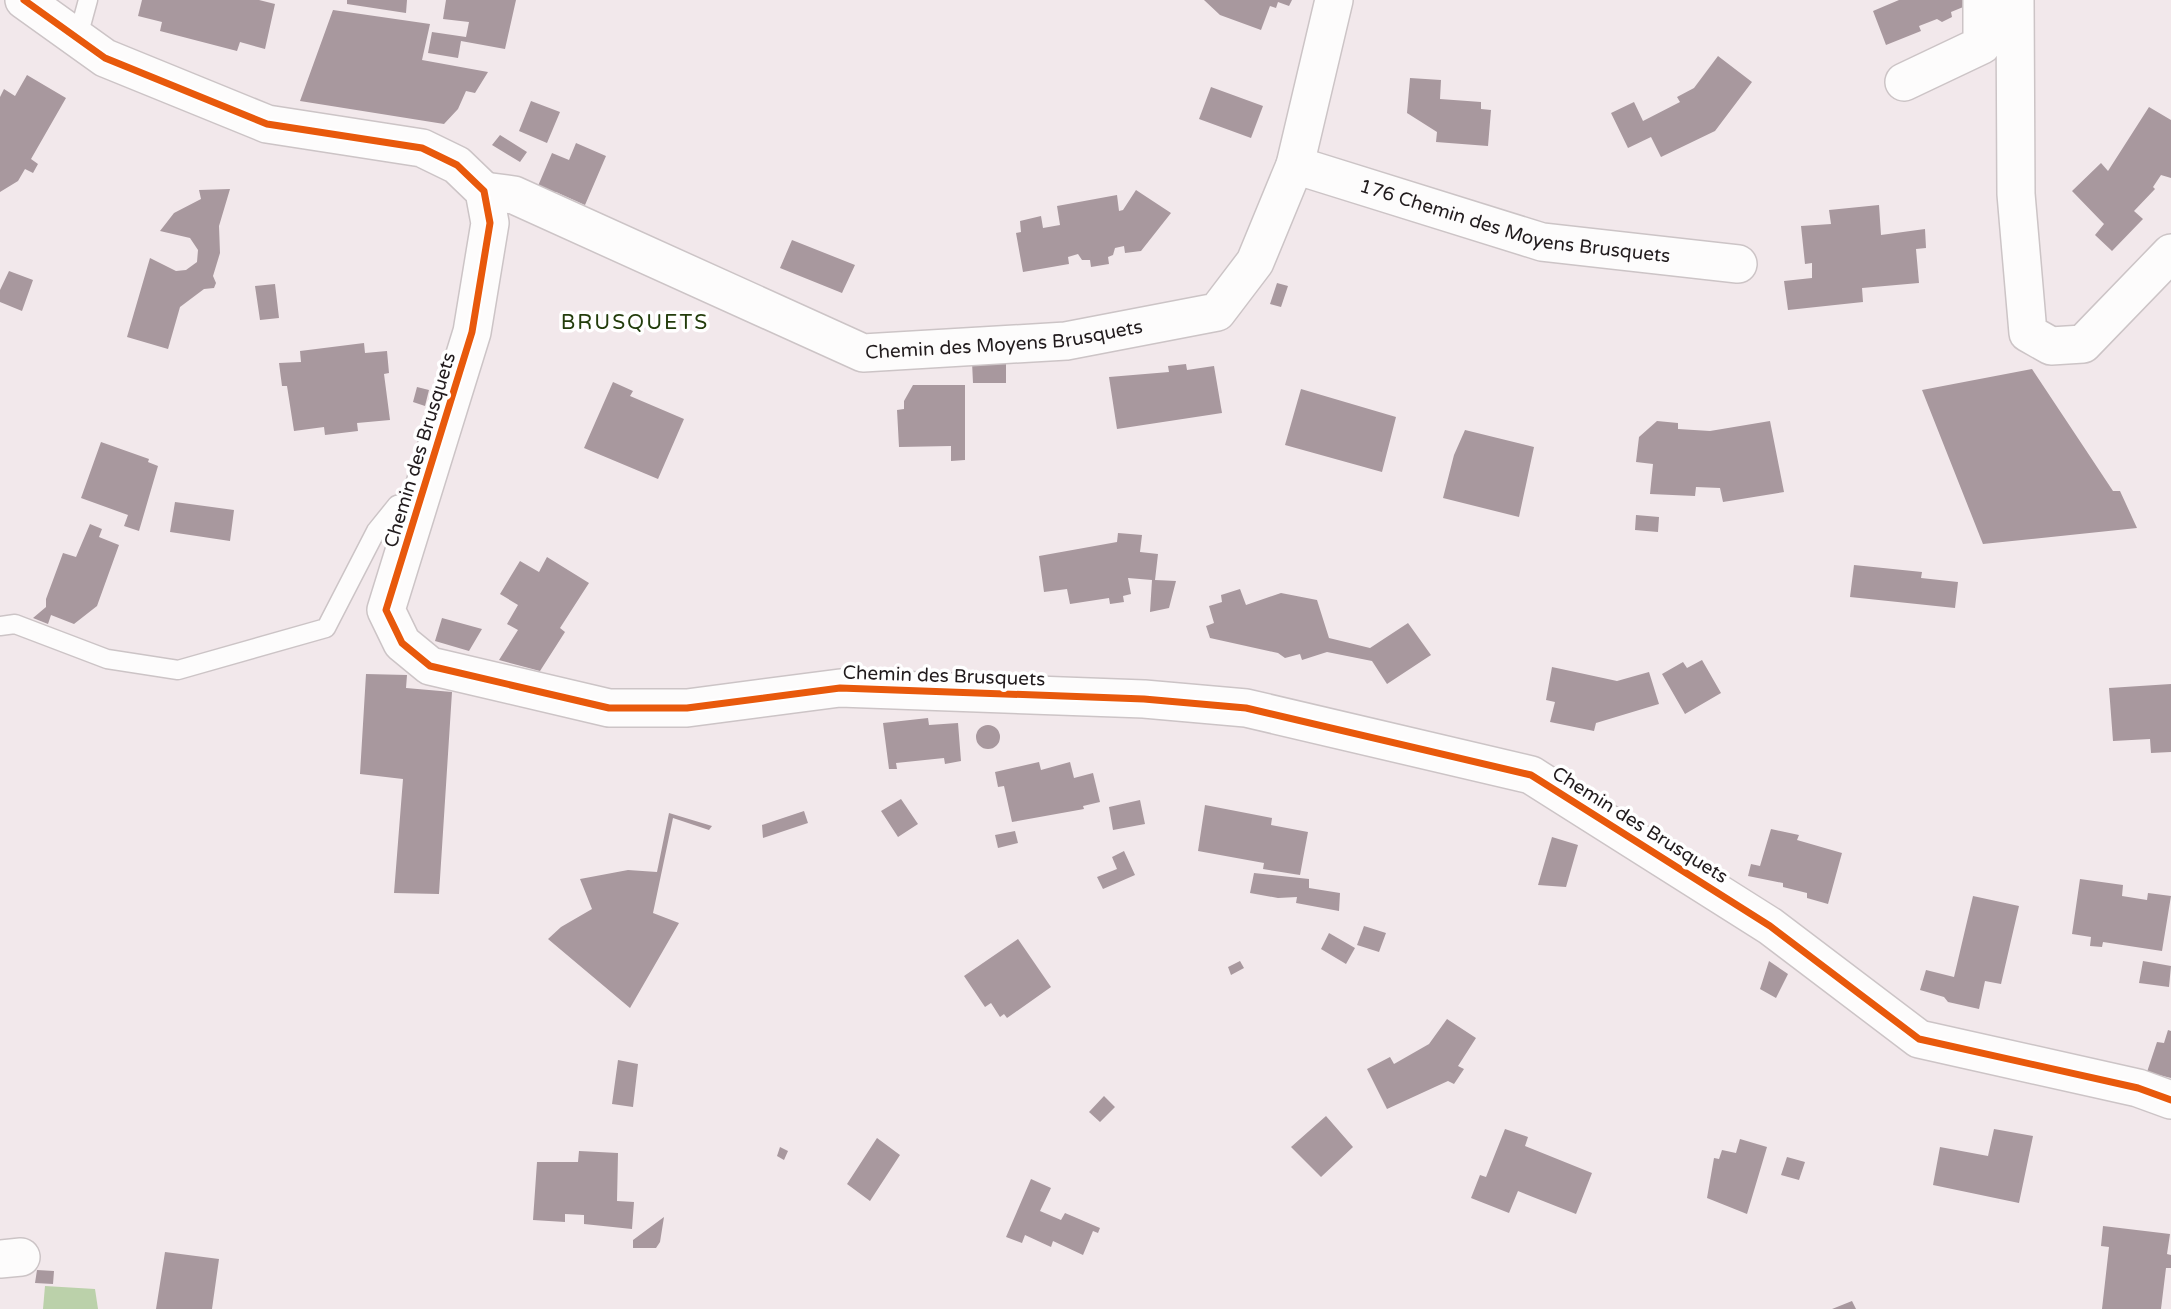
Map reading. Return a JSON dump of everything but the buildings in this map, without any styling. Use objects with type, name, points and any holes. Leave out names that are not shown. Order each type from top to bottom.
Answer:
[{"type":"street","points":[[24,0],[104,58],[267,124],[422,148],[457,165],[484,191]]},
{"type":"street","name":"Chemin des Moyens Brusquets","points":[[484,191],[513,195],[863,353],[1066,341],[1217,312],[1255,262],[1295,166],[1334,0]]},
{"type":"street","points":[[1903,82],[1982,45],[1982,0]]},
{"type":"street","points":[[2015,0],[2016,194],[2028,333],[2051,346],[2082,344],[2171,253]]},
{"type":"street","name":"176 Chemin des Moyens Brusquets","points":[[1295,166],[1542,242],[1738,264]]},
{"type":"street","name":"Chemin des Brusquets","points":[[484,191],[490,222],[472,332],[423,498],[386,610],[402,643],[430,666],[609,708],[687,708],[840,688],[1062,695],[1246,708],[1531,775],[1770,926],[1919,1039],[2138,1088],[2171,1100]]},
{"type":"lane","points":[[71,34],[82,22],[88,0]]},
{"type":"lane","points":[[0,626],[15,624],[107,659],[178,670],[326,628],[376,531],[397,505],[423,498]]},
{"type":"shaded area","points":[[45,1286],[95,1289],[98,1309],[43,1309]]},
{"type":"cycle path","points":[[24,0],[105,58],[267,124],[422,148],[457,165],[484,191],[490,223],[472,332],[386,610],[402,643],[430,666],[609,708],[687,708],[840,688],[1144,699],[1246,708],[1531,775],[1770,926],[1919,1039],[2138,1088],[2171,1100]]},
{"type":"district","name":"BRUSQUETS","points":[[635,322]]}]
